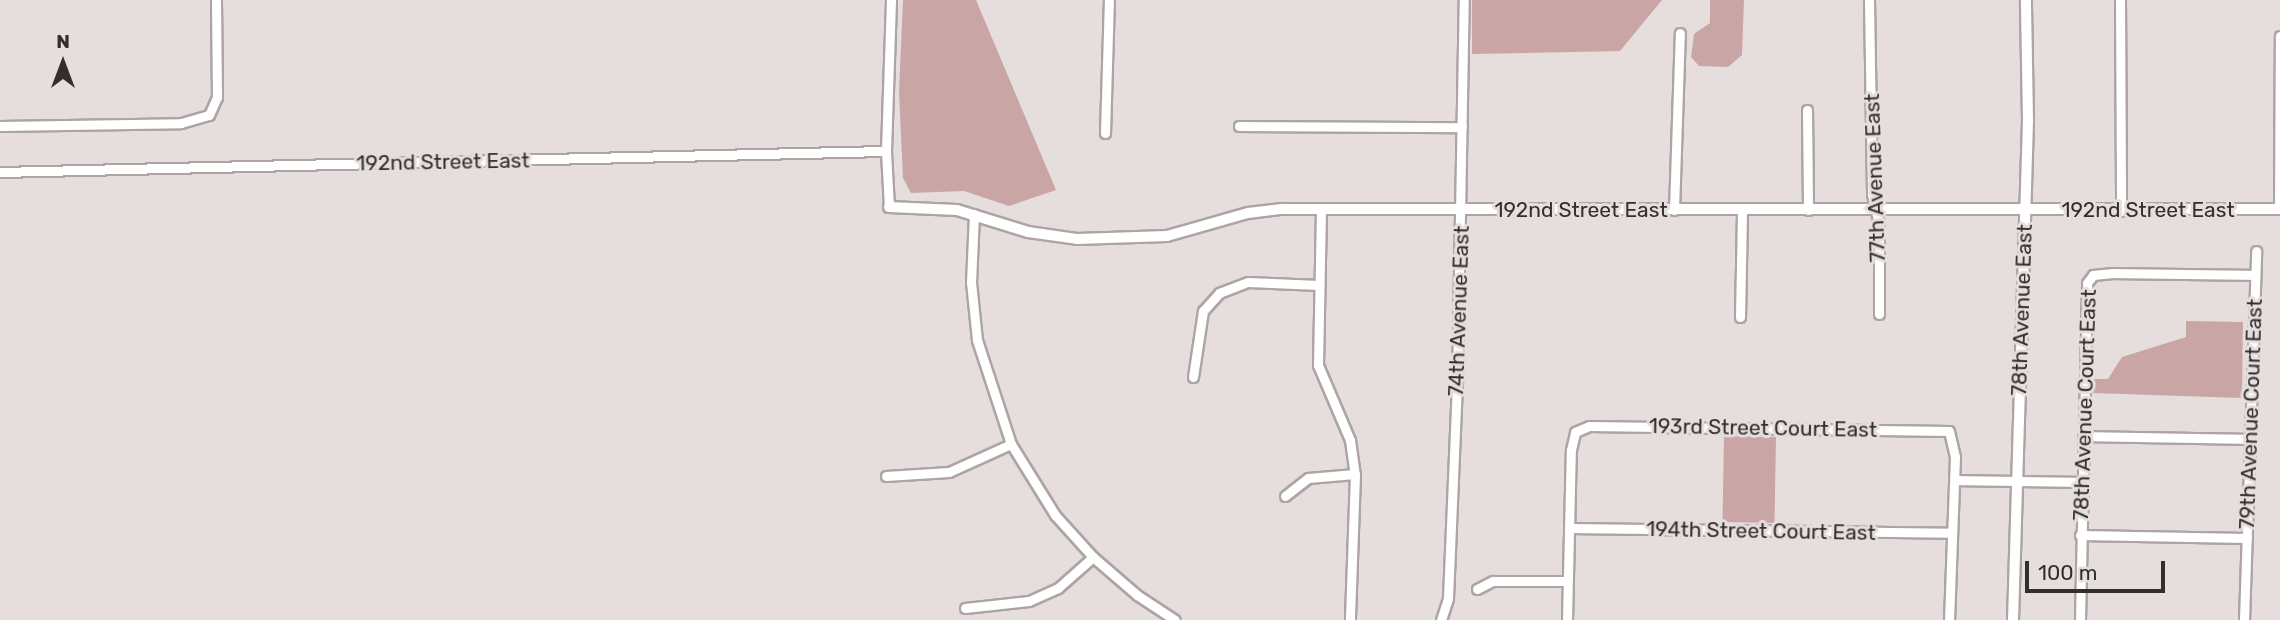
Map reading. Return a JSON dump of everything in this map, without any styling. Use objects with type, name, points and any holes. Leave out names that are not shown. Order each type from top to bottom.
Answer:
[{"type":"street","points":[[0,126],[181,123],[209,115],[217,97],[216,0]]},
{"type":"street","points":[[889,207],[886,151],[891,0]]},
{"type":"street","points":[[1105,133],[1108,0]]},
{"type":"street","name":"74th Avenue East","points":[[1440,620],[1448,597],[1462,209],[1464,0]]},
{"type":"street","name":"77th Avenue East","points":[[1869,0],[1872,194],[1877,211],[1879,314]]},
{"type":"street","name":"78th Avenue East","points":[[2013,620],[2025,211],[2026,0]]},
{"type":"street","points":[[2120,0],[2121,211]]},
{"type":"street","points":[[1674,210],[1679,33]]},
{"type":"street","points":[[2280,36],[2280,209]]},
{"type":"street","points":[[1807,110],[1808,210]]},
{"type":"street","points":[[1239,126],[1462,127]]},
{"type":"street","name":"192nd Street East","points":[[0,172],[886,151]]},
{"type":"street","name":"192nd Street East","points":[[889,207],[974,214],[1054,236],[1147,238],[1181,234],[1248,213],[1321,209],[2280,209]]},
{"type":"street","points":[[1321,209],[1318,365],[1350,440],[1355,474],[1350,620]]},
{"type":"street","points":[[1740,317],[1742,211]]},
{"type":"street","points":[[974,214],[971,282],[977,340],[1011,444],[1055,515],[1093,557],[1137,596],[1175,620]]},
{"type":"street","name":"79th Avenue Court East","points":[[2244,620],[2256,251]]},
{"type":"street","name":"78th Avenue Court East","points":[[2079,620],[2086,295],[2093,275],[2255,275]]},
{"type":"street","points":[[1193,377],[1203,311],[1219,293],[1248,282],[1319,285]]},
{"type":"street","name":"193rd Street Court East","points":[[1569,528],[1571,450],[1578,428],[1949,431],[1954,439],[1955,480]]},
{"type":"street","points":[[2083,436],[2250,439]]},
{"type":"street","points":[[886,476],[949,472],[1011,444]]},
{"type":"street","points":[[1285,496],[1308,478],[1355,474]]},
{"type":"street","points":[[1949,620],[1955,480],[2080,482]]},
{"type":"street","points":[[1567,620],[1569,528]]},
{"type":"street","name":"194th Street Court East","points":[[1569,528],[1952,533]]},
{"type":"street","points":[[2080,534],[2247,538]]},
{"type":"street","points":[[965,608],[1029,601],[1058,588],[1093,557]]},
{"type":"street","points":[[1477,589],[1493,581],[1567,581]]},
{"type":"shaded area","points":[[903,0],[976,0],[1056,190],[1009,206],[964,191],[911,193],[903,178],[899,92]]},
{"type":"shaded area","points":[[1472,0],[1662,0],[1620,51],[1472,54]]},
{"type":"shaded area","points":[[1710,0],[1744,0],[1742,55],[1728,67],[1699,66],[1691,57],[1694,34],[1710,23]]},
{"type":"shaded area","points":[[2186,321],[2243,322],[2242,398],[2093,393],[2094,379],[2108,379],[2122,357],[2186,337]]},
{"type":"shaded area","points":[[1724,436],[1776,437],[1774,523],[1722,522]]}]
